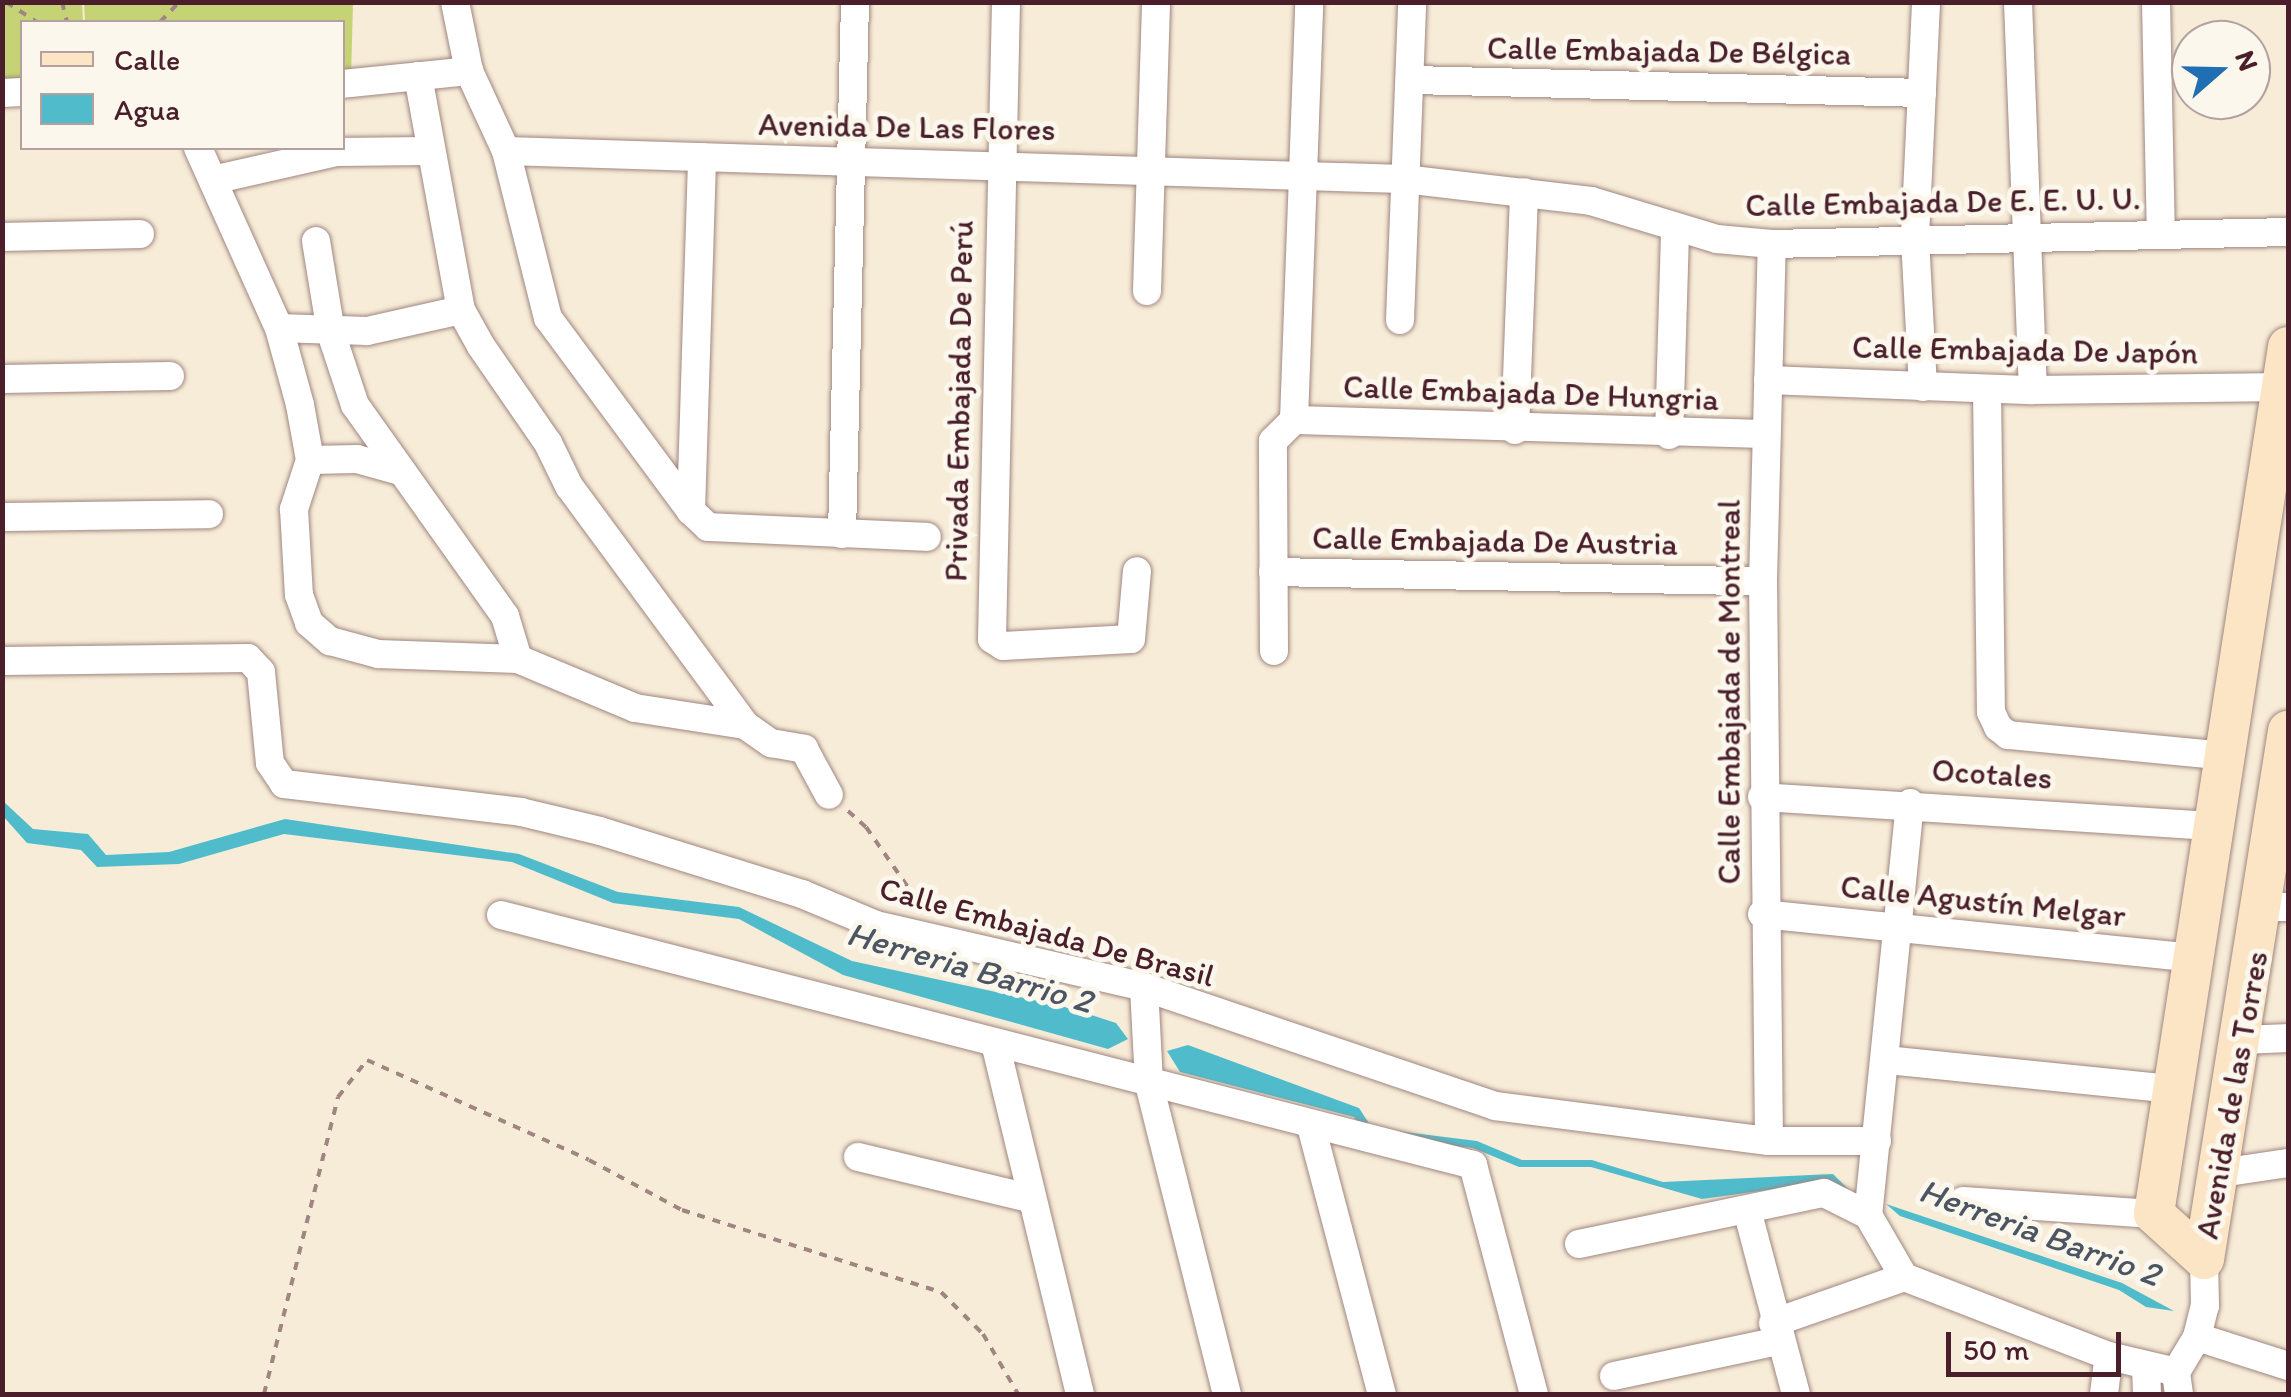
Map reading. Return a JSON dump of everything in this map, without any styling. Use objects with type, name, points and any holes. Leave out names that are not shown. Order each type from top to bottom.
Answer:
[{"type":"main road","points":[[2204,1259],[2154,1214],[2288,348]]},
{"type":"main road","name":"Avenida de las Torres","points":[[2204,1259],[2243,1040],[2276,907],[2288,731]]},
{"type":"street","points":[[456,2],[469,70],[506,152],[548,318],[690,511],[708,526],[927,536]]},
{"type":"street","points":[[842,534],[856,2]]},
{"type":"street","name":"Privada Embajada De Perú","points":[[1006,2],[999,164],[992,639],[1004,646],[1131,640],[1137,572]]},
{"type":"street","points":[[1147,291],[1156,2]]},
{"type":"street","name":"Calle Embajada De Austria","points":[[1309,2],[1306,174],[1294,420],[1273,441],[1273,572],[1763,581]]},
{"type":"street","points":[[1400,320],[1404,179],[1413,80],[1412,2]]},
{"type":"street","points":[[1922,387],[1914,237],[1926,2]]},
{"type":"street","points":[[2018,2],[2032,237],[2033,390]]},
{"type":"street","points":[[2156,2],[2161,232]]},
{"type":"street","points":[[345,84],[469,70]]},
{"type":"street","points":[[418,76],[428,151],[460,310],[548,443],[569,486],[745,725],[772,742],[804,750],[829,795]]},
{"type":"street","name":"Calle Embajada De Bélgica","points":[[1413,80],[1922,93]]},
{"type":"street","points":[[199,150],[217,179],[279,328],[310,460],[294,509],[298,595],[310,623],[330,641],[378,654],[518,659],[635,708],[745,725]]},
{"type":"street","points":[[217,179],[336,152],[428,151]]},
{"type":"street","name":"Avenida De Las Flores","points":[[506,152],[852,166],[1150,166],[1306,174]]},
{"type":"street","points":[[690,511],[702,157]]},
{"type":"street","name":"Calle Embajada De E. E. U. U.","points":[[1306,174],[1404,179],[1591,201],[1675,228],[1772,244],[1914,237],[2288,232]]},
{"type":"street","points":[[1515,430],[1524,192]]},
{"type":"street","points":[[1669,435],[1675,228]]},
{"type":"street","points":[[2,237],[140,234]]},
{"type":"street","points":[[316,241],[331,333],[355,406],[504,616],[518,659]]},
{"type":"street","name":"Calle Embajada de Montreal","points":[[1769,1141],[1762,797],[1772,244]]},
{"type":"street","points":[[279,328],[331,333],[460,310]]},
{"type":"street","points":[[2,379],[170,376]]},
{"type":"street","name":"Calle Embajada De Japón","points":[[1768,380],[2033,390],[2281,387]]},
{"type":"street","points":[[1987,388],[1991,712],[1998,727],[2008,735],[2226,756]]},
{"type":"street","name":"Calle Embajada De Hungria","points":[[1294,420],[1669,435],[1766,434]]},
{"type":"street","points":[[310,460],[357,459],[397,470]]},
{"type":"street","points":[[2,517],[209,514]]},
{"type":"street","points":[[1273,572],[1274,651]]},
{"type":"street","name":"Calle Embajada De Brasil","points":[[2,660],[248,658],[261,672],[270,763],[284,784],[521,812],[600,830],[949,946],[1144,987],[1494,1106],[1769,1141],[1878,1140]]},
{"type":"street","name":"Ocotales","points":[[1762,797],[1910,802],[2216,826]]},
{"type":"street","points":[[1910,802],[1887,1060],[1868,1201],[1904,1277],[2109,1356],[2146,1366],[2178,1384]]},
{"type":"street","name":"Calle Agustín Melgar","points":[[1762,914],[2196,958]]},
{"type":"street","points":[[501,915],[996,1047],[1473,1165],[1534,1394]]},
{"type":"street","points":[[1144,987],[1148,1084],[1228,1394]]},
{"type":"street","points":[[2243,1040],[2288,1038]]},
{"type":"street","points":[[996,1047],[1029,1198],[1080,1394]]},
{"type":"street","points":[[1887,1060],[2172,1089]]},
{"type":"street","points":[[1311,1126],[1382,1394]]},
{"type":"street","points":[[858,1157],[1029,1198]]},
{"type":"street","points":[[2220,1173],[2288,1163]]},
{"type":"street","points":[[1578,1244],[1824,1194],[1868,1201]]},
{"type":"street","points":[[1963,1201],[2154,1214]]},
{"type":"street","points":[[1748,1210],[1776,1332],[1796,1394]]},
{"type":"street","name":"Avenida de las Torres","points":[[2178,1384],[2198,1337],[2204,1259]]},
{"type":"street","points":[[1614,1376],[1776,1332],[1904,1277]]},
{"type":"street","points":[[2198,1337],[2288,1366]]},
{"type":"street","points":[[2104,1394],[2109,1356]]},
{"type":"street","points":[[2146,1366],[2147,1394]]},
{"type":"path","points":[[6,2],[35,20]]},
{"type":"path","points":[[829,795],[866,827],[949,946]]},
{"type":"path","points":[[264,1394],[338,1097],[367,1060],[589,1160],[682,1210],[941,1292],[983,1334],[1018,1394]]},
{"type":"green space","points":[[3,3],[82,3],[83,20],[20,20],[20,101],[3,101]]},
{"type":"green space","points":[[84,3],[353,3],[351,80],[345,81],[345,20],[85,20]]},
{"type":"water","points":[[3,801],[33,829],[88,834],[106,855],[169,852],[285,819],[519,854],[618,892],[739,907],[852,961],[1070,1008],[1116,1023],[1128,1039],[1108,1049],[843,975],[739,919],[613,903],[512,862],[284,834],[179,864],[97,867],[81,850],[27,843],[3,816]]},
{"type":"water","points":[[1188,1045],[1359,1108],[1372,1128],[1477,1141],[1522,1160],[1592,1160],[1663,1182],[1833,1174],[1849,1190],[1832,1181],[1702,1199],[1591,1167],[1519,1167],[1473,1148],[1366,1136],[1354,1117],[1180,1072],[1167,1051]]},
{"type":"water","points":[[1886,1204],[2122,1283],[2174,1311],[2146,1307],[2119,1290],[1900,1216]]},
{"type":"water label","name":"Herreria Barrio 2","points":[[970,967]]},
{"type":"water label","name":"Herreria Barrio 2","points":[[2040,1232]]}]
